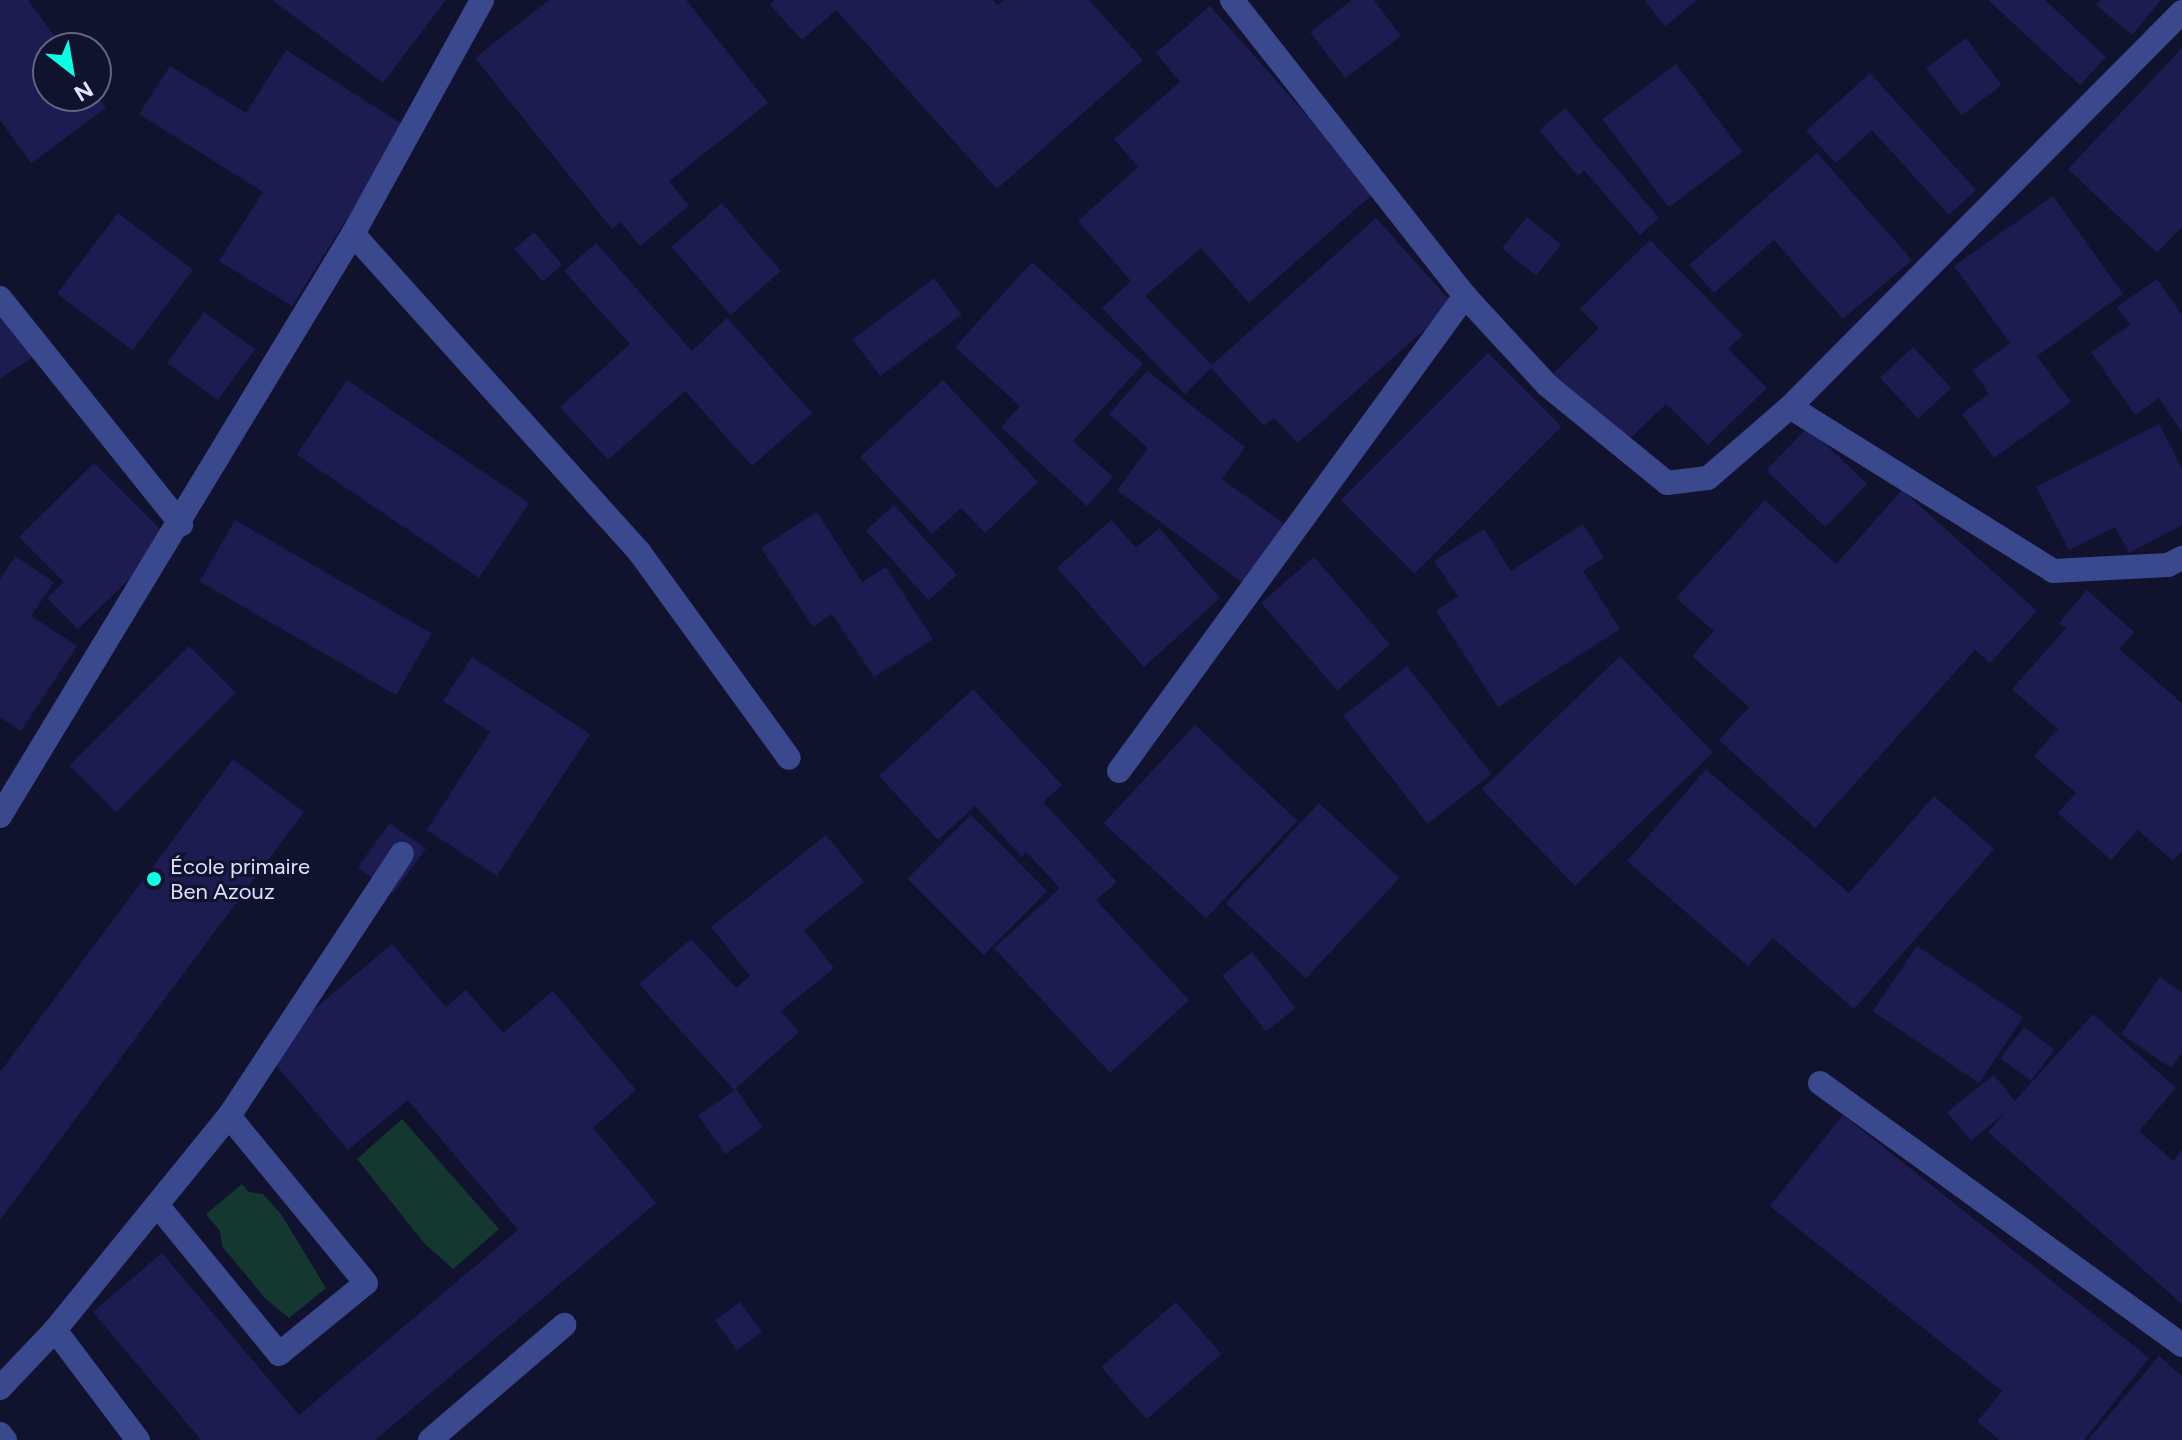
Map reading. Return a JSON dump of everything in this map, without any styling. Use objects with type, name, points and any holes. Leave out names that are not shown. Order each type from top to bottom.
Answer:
[{"type":"street","points":[[0,816],[181,524],[353,234],[482,0]]},
{"type":"street","points":[[1232,0],[1465,296],[1547,385],[1667,483],[1708,478],[1790,407],[2182,12]]},
{"type":"street","points":[[353,234],[640,553],[789,758]]},
{"type":"street","points":[[1119,771],[1465,296]]},
{"type":"street","points":[[0,298],[181,524]]},
{"type":"street","points":[[1790,407],[2053,571],[2168,565],[2182,558]]},
{"type":"street","points":[[0,1388],[55,1330],[229,1116],[402,854]]},
{"type":"street","points":[[1820,1083],[2182,1345]]},
{"type":"street","points":[[158,1206],[279,1354],[366,1283],[229,1116]]},
{"type":"street","points":[[430,1440],[564,1325]]},
{"type":"street","points":[[55,1330],[138,1440]]},
{"type":"street","points":[[0,1434],[5,1440]]},
{"type":"green space","points":[[402,1119],[499,1229],[453,1269],[424,1243],[357,1159]]},
{"type":"green space","points":[[242,1184],[249,1192],[263,1194],[281,1214],[326,1288],[289,1318],[265,1298],[222,1246],[220,1231],[206,1214]]},
{"type":"building","points":[[0,0],[28,0],[51,32],[32,32],[32,112],[101,112],[31,163],[0,120]]},
{"type":"building","points":[[272,0],[446,0],[383,83]]},
{"type":"building","points":[[549,0],[686,0],[768,103],[669,181],[689,206],[640,246],[621,222],[612,229],[475,58]]},
{"type":"building","points":[[775,0],[993,0],[998,5],[1004,0],[1089,0],[1143,60],[997,189],[836,10],[802,40],[770,5]]},
{"type":"building","points":[[1352,0],[1374,0],[1401,36],[1345,78],[1310,32]]},
{"type":"building","points":[[1644,0],[1697,0],[1665,26]]},
{"type":"building","points":[[1988,0],[2045,0],[2106,57],[2080,85]]},
{"type":"building","points":[[2101,0],[2161,0],[2132,35],[2096,5]]},
{"type":"building","points":[[1210,6],[1375,192],[1249,303],[1201,248],[1145,296],[1212,365],[1376,218],[1453,304],[1298,443],[1274,418],[1264,426],[1211,368],[1185,394],[1102,308],[1131,281],[1078,221],[1138,167],[1114,139],[1180,82],[1156,53]]},
{"type":"building","points":[[1966,38],[2002,85],[1962,115],[1926,68]]},
{"type":"building","points":[[2182,48],[2182,227],[2157,253],[2068,169]]},
{"type":"building","points":[[286,50],[405,126],[292,306],[219,261],[263,192],[139,114],[170,66],[246,113]]},
{"type":"building","points":[[1676,64],[1742,152],[1669,207],[1603,119]]},
{"type":"building","points":[[1870,73],[1976,190],[1949,215],[1872,130],[1836,163],[1806,131]]},
{"type":"building","points":[[1565,108],[1659,218],[1640,235],[1584,170],[1578,176],[1539,130]]},
{"type":"building","points":[[1817,153],[1912,260],[1843,319],[1774,240],[1714,293],[1689,265]]},
{"type":"building","points":[[2053,196],[2123,294],[2037,356],[2071,402],[1994,458],[1962,414],[1989,394],[1973,370],[2010,343],[1954,266]]},
{"type":"building","points":[[722,203],[781,271],[730,315],[671,247]]},
{"type":"building","points":[[118,213],[193,270],[132,350],[57,294]]},
{"type":"building","points":[[1527,217],[1561,245],[1536,276],[1502,248]]},
{"type":"building","points":[[534,232],[562,264],[543,282],[514,249]]},
{"type":"building","points":[[1650,240],[1743,335],[1728,349],[1767,388],[1708,445],[1666,404],[1623,445],[1553,374],[1599,328],[1580,309]]},
{"type":"building","points":[[596,243],[692,351],[727,318],[812,413],[752,466],[685,391],[608,460],[560,407],[630,344],[564,271]]},
{"type":"building","points":[[1032,262],[1143,364],[1073,441],[1113,477],[1087,506],[1001,427],[1020,406],[955,347]]},
{"type":"building","points":[[934,278],[962,315],[880,376],[853,339]]},
{"type":"building","points":[[2157,279],[2182,315],[2182,432],[2159,398],[2135,415],[2091,352],[2130,325],[2117,307]]},
{"type":"building","points":[[0,286],[43,350],[0,379]]},
{"type":"building","points":[[204,312],[255,349],[218,400],[167,363]]},
{"type":"building","points":[[1913,347],[1951,388],[1918,419],[1880,378]]},
{"type":"building","points":[[1488,353],[1562,427],[1414,574],[1341,500]]},
{"type":"building","points":[[1147,371],[1245,447],[1222,479],[1287,526],[1244,584],[1117,490],[1148,448],[1109,414]]},
{"type":"building","points":[[347,380],[529,503],[479,578],[297,455]]},
{"type":"building","points":[[943,380],[1038,482],[985,533],[961,508],[932,534],[860,457]]},
{"type":"building","points":[[2159,424],[2182,468],[2182,525],[2129,553],[2115,527],[2069,550],[2036,487]]},
{"type":"building","points":[[1808,427],[1867,484],[1825,527],[1766,470]]},
{"type":"building","points":[[94,463],[170,539],[78,629],[47,598],[64,582],[19,537]]},
{"type":"building","points":[[1902,490],[2037,611],[1990,663],[1975,650],[1815,828],[1719,740],[1749,707],[1692,656],[1714,631],[1676,598],[1765,500],[1836,564]]},
{"type":"building","points":[[894,505],[957,575],[929,600],[866,530]]},
{"type":"building","points":[[817,512],[862,582],[886,567],[933,639],[874,677],[832,614],[813,627],[761,548]]},
{"type":"building","points":[[235,520],[432,634],[396,695],[199,581]]},
{"type":"building","points":[[1111,520],[1136,548],[1159,528],[1220,598],[1144,667],[1057,568]]},
{"type":"building","points":[[1583,524],[1604,558],[1583,571],[1620,629],[1498,707],[1436,611],[1458,596],[1434,561],[1484,529],[1511,571]]},
{"type":"building","points":[[15,556],[54,582],[31,616],[77,646],[21,731],[0,717],[0,579]]},
{"type":"building","points":[[1314,557],[1390,645],[1337,690],[1261,603]]},
{"type":"building","points":[[2087,590],[2134,632],[2119,649],[2182,703],[2182,851],[2173,861],[2138,830],[2111,860],[2058,813],[2076,793],[2034,756],[2058,729],[2012,689],[2066,628],[2059,623]]},
{"type":"building","points":[[189,646],[236,693],[116,812],[69,766]]},
{"type":"building","points":[[1620,656],[1713,752],[1575,886],[1482,789]]},
{"type":"building","points":[[472,657],[590,734],[497,876],[427,830],[490,732],[443,701]]},
{"type":"building","points":[[1407,666],[1491,774],[1428,824],[1343,716]]},
{"type":"building","points":[[973,689],[1062,785],[1043,802],[1117,882],[1096,900],[1189,1000],[1110,1073],[994,948],[1060,888],[1026,852],[1022,857],[975,806],[938,840],[879,776]]},
{"type":"building","points":[[1195,725],[1297,820],[1206,918],[1104,823]]},
{"type":"building","points":[[233,759],[304,812],[0,1220],[0,1072]]},
{"type":"building","points":[[1706,769],[1849,893],[1934,796],[1994,849],[1854,1009],[1773,938],[1748,966],[1627,861]]},
{"type":"building","points":[[1319,803],[1399,878],[1306,978],[1226,903]]},
{"type":"building","points":[[971,815],[1047,891],[984,955],[907,879]]},
{"type":"building","points":[[390,823],[426,849],[393,893],[358,867]]},
{"type":"building","points":[[826,835],[864,882],[804,930],[834,968],[781,1011],[799,1032],[734,1090],[639,984],[691,939],[736,988],[750,976],[711,927]]},
{"type":"building","points":[[392,944],[446,1007],[466,990],[503,1033],[553,991],[636,1090],[593,1128],[656,1203],[375,1440],[201,1440],[93,1312],[162,1253],[299,1415],[518,1230],[408,1100],[348,1150],[264,1051]]},
{"type":"building","points":[[1917,946],[2023,1018],[1979,1083],[1873,1011]]},
{"type":"building","points":[[1252,952],[1296,1008],[1266,1031],[1222,975]]},
{"type":"building","points":[[2160,977],[2182,992],[2182,1053],[2171,1068],[2121,1034]]},
{"type":"building","points":[[2093,1014],[2176,1088],[2139,1131],[2173,1161],[2182,1150],[2182,1304],[1988,1132],[2005,1113],[1971,1141],[1947,1112],[1994,1075],[2015,1101]]},
{"type":"building","points":[[2024,1027],[2054,1050],[2031,1081],[2001,1058]]},
{"type":"building","points":[[736,1089],[763,1128],[725,1154],[698,1115]]},
{"type":"building","points":[[1843,1115],[2149,1358],[2084,1440],[2000,1440],[1977,1422],[2002,1391],[1770,1206]]},
{"type":"building","points":[[740,1302],[762,1332],[737,1350],[715,1320]]},
{"type":"building","points":[[1176,1302],[1221,1354],[1147,1419],[1101,1367]]},
{"type":"building","points":[[2159,1356],[2182,1376],[2182,1440],[2088,1440]]},
{"type":"place","name":"École primaire Ben Azouz","points":[[154,879]]}]
